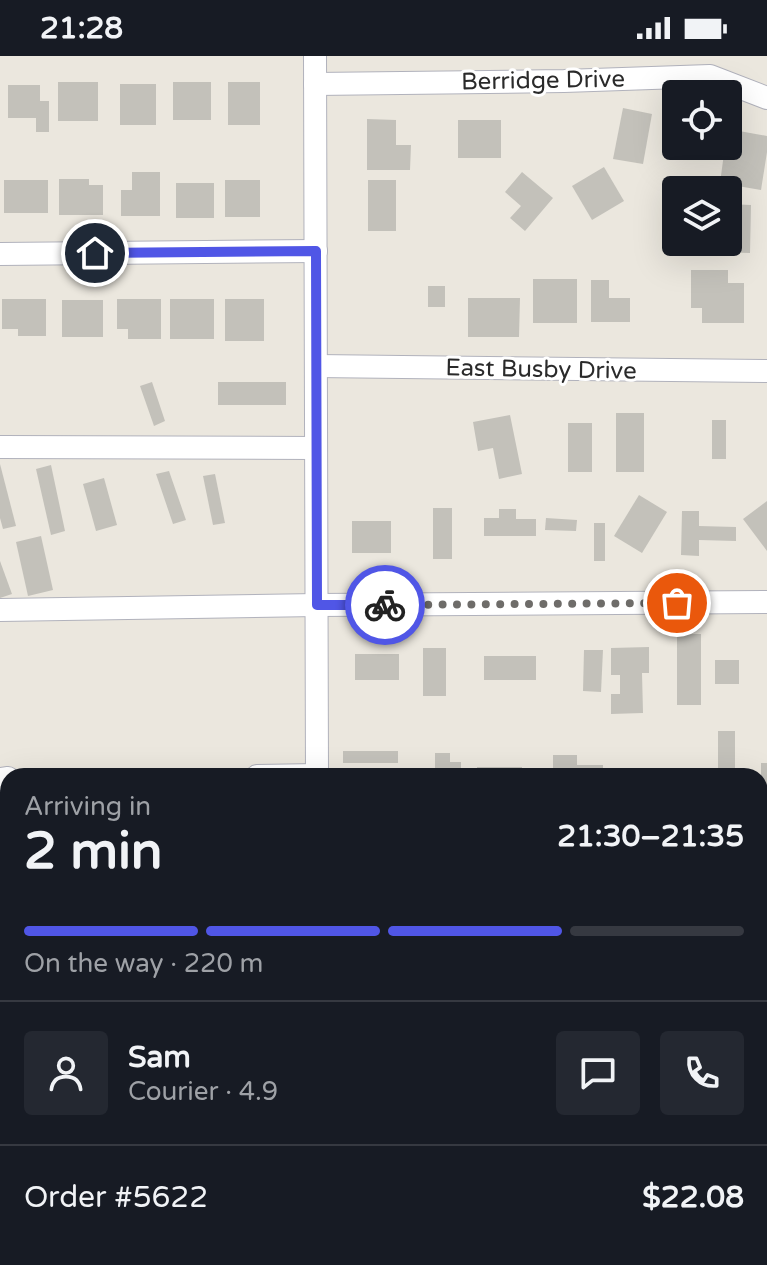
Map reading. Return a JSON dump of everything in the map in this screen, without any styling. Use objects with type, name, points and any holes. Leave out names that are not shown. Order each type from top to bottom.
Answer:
[{"type":"street","points":[[315,56],[317,768]]},
{"type":"street","name":"Berridge Drive","points":[[315,84],[710,76],[767,98]]},
{"type":"street","points":[[0,254],[316,251]]},
{"type":"street","name":"East Busby Drive","points":[[316,366],[767,371]]},
{"type":"street","points":[[0,447],[316,448]]},
{"type":"street","points":[[0,610],[767,602]]},
{"type":"building","points":[[58,82],[98,82],[98,121],[58,121]]},
{"type":"building","points":[[173,82],[211,82],[211,120],[173,120]]},
{"type":"building","points":[[228,82],[260,82],[260,125],[228,125]]},
{"type":"building","points":[[120,84],[156,84],[156,125],[120,125]]},
{"type":"building","points":[[8,85],[40,85],[40,101],[49,101],[49,132],[36,132],[36,118],[8,118]]},
{"type":"building","points":[[623,108],[652,114],[643,164],[613,159]]},
{"type":"building","points":[[367,119],[396,120],[396,145],[411,145],[410,170],[367,170]]},
{"type":"building","points":[[458,120],[501,120],[501,158],[458,158]]},
{"type":"building","points":[[742,132],[767,136],[761,190],[742,187],[742,176],[721,176],[723,160],[742,160]]},
{"type":"building","points":[[604,167],[624,201],[592,220],[572,186]]},
{"type":"building","points":[[132,172],[160,172],[160,216],[121,216],[121,190],[132,190]]},
{"type":"building","points":[[522,172],[553,198],[525,231],[510,218],[521,206],[505,192]]},
{"type":"building","points":[[59,179],[89,179],[89,185],[103,185],[103,215],[59,215]]},
{"type":"building","points":[[4,180],[48,180],[48,213],[4,213]]},
{"type":"building","points":[[225,180],[260,180],[260,217],[225,217]]},
{"type":"building","points":[[368,180],[396,180],[396,231],[368,231]]},
{"type":"building","points":[[176,183],[214,183],[214,218],[176,218]]},
{"type":"building","points":[[742,205],[751,205],[750,253],[742,253]]},
{"type":"building","points":[[691,270],[728,270],[728,283],[744,283],[744,323],[702,323],[702,308],[691,308]]},
{"type":"building","points":[[533,279],[577,279],[577,323],[533,323]]},
{"type":"building","points":[[591,280],[609,280],[609,298],[630,298],[630,322],[591,322]]},
{"type":"building","points":[[428,286],[445,286],[445,307],[428,307]]},
{"type":"building","points":[[468,298],[520,298],[519,337],[468,337]]},
{"type":"building","points":[[2,299],[46,299],[46,336],[18,336],[18,329],[2,329]]},
{"type":"building","points":[[117,299],[161,299],[161,339],[128,339],[128,329],[117,329]]},
{"type":"building","points":[[170,299],[214,299],[214,339],[170,339]]},
{"type":"building","points":[[225,299],[264,299],[264,341],[225,341]]},
{"type":"building","points":[[62,300],[103,300],[103,337],[62,337]]},
{"type":"building","points":[[152,382],[165,421],[154,426],[140,386]]},
{"type":"building","points":[[218,382],[286,382],[286,405],[218,405]]},
{"type":"building","points":[[616,413],[644,413],[644,472],[616,472]]},
{"type":"building","points":[[510,415],[522,474],[499,479],[493,448],[478,451],[473,422]]},
{"type":"building","points":[[712,420],[726,420],[726,459],[712,459]]},
{"type":"building","points":[[568,423],[592,423],[592,472],[568,472]]},
{"type":"building","points":[[0,464],[16,526],[3,529],[0,518]]},
{"type":"building","points":[[51,465],[65,531],[51,535],[36,469]]},
{"type":"building","points":[[169,471],[186,520],[173,524],[156,474]]},
{"type":"building","points":[[215,474],[225,523],[213,525],[203,476]]},
{"type":"building","points":[[104,478],[117,525],[96,531],[83,484]]},
{"type":"building","points":[[639,495],[667,512],[642,553],[614,536]]},
{"type":"building","points":[[767,501],[767,551],[743,519]]},
{"type":"building","points":[[433,508],[452,508],[452,559],[433,559]]},
{"type":"building","points":[[499,509],[516,509],[516,519],[536,519],[536,536],[484,536],[484,518],[499,518]]},
{"type":"building","points":[[682,511],[699,511],[699,526],[736,527],[736,541],[699,540],[699,556],[681,555]]},
{"type":"building","points":[[546,518],[577,520],[576,531],[545,530]]},
{"type":"building","points":[[352,521],[391,521],[391,553],[352,553]]},
{"type":"building","points":[[594,523],[605,523],[605,561],[594,561]]},
{"type":"building","points":[[41,536],[53,590],[28,596],[16,542]]},
{"type":"building","points":[[0,561],[12,594],[0,598]]},
{"type":"building","points":[[677,634],[701,634],[701,705],[677,705]]},
{"type":"building","points":[[649,647],[649,673],[642,673],[643,713],[611,714],[611,694],[620,694],[620,675],[611,675],[611,648]]},
{"type":"building","points":[[423,648],[446,648],[446,696],[423,696]]},
{"type":"building","points":[[584,650],[603,650],[601,692],[583,691]]},
{"type":"building","points":[[355,654],[399,654],[399,680],[355,680]]},
{"type":"building","points":[[484,656],[536,656],[536,680],[484,680]]},
{"type":"building","points":[[715,660],[739,660],[739,684],[715,684]]},
{"type":"building","points":[[718,731],[735,731],[735,768],[718,768]]},
{"type":"building","points":[[343,751],[398,751],[398,763],[343,763]]},
{"type":"building","points":[[435,753],[450,753],[450,762],[461,762],[461,768],[435,768]]},
{"type":"building","points":[[553,755],[577,755],[577,765],[603,765],[603,768],[553,768]]},
{"type":"building","points":[[477,767],[522,767],[522,768]]},
{"type":"way so far","points":[[385,605],[677,603]]},
{"type":"route","points":[[95,253],[316,251],[317,605],[385,605]]}]
